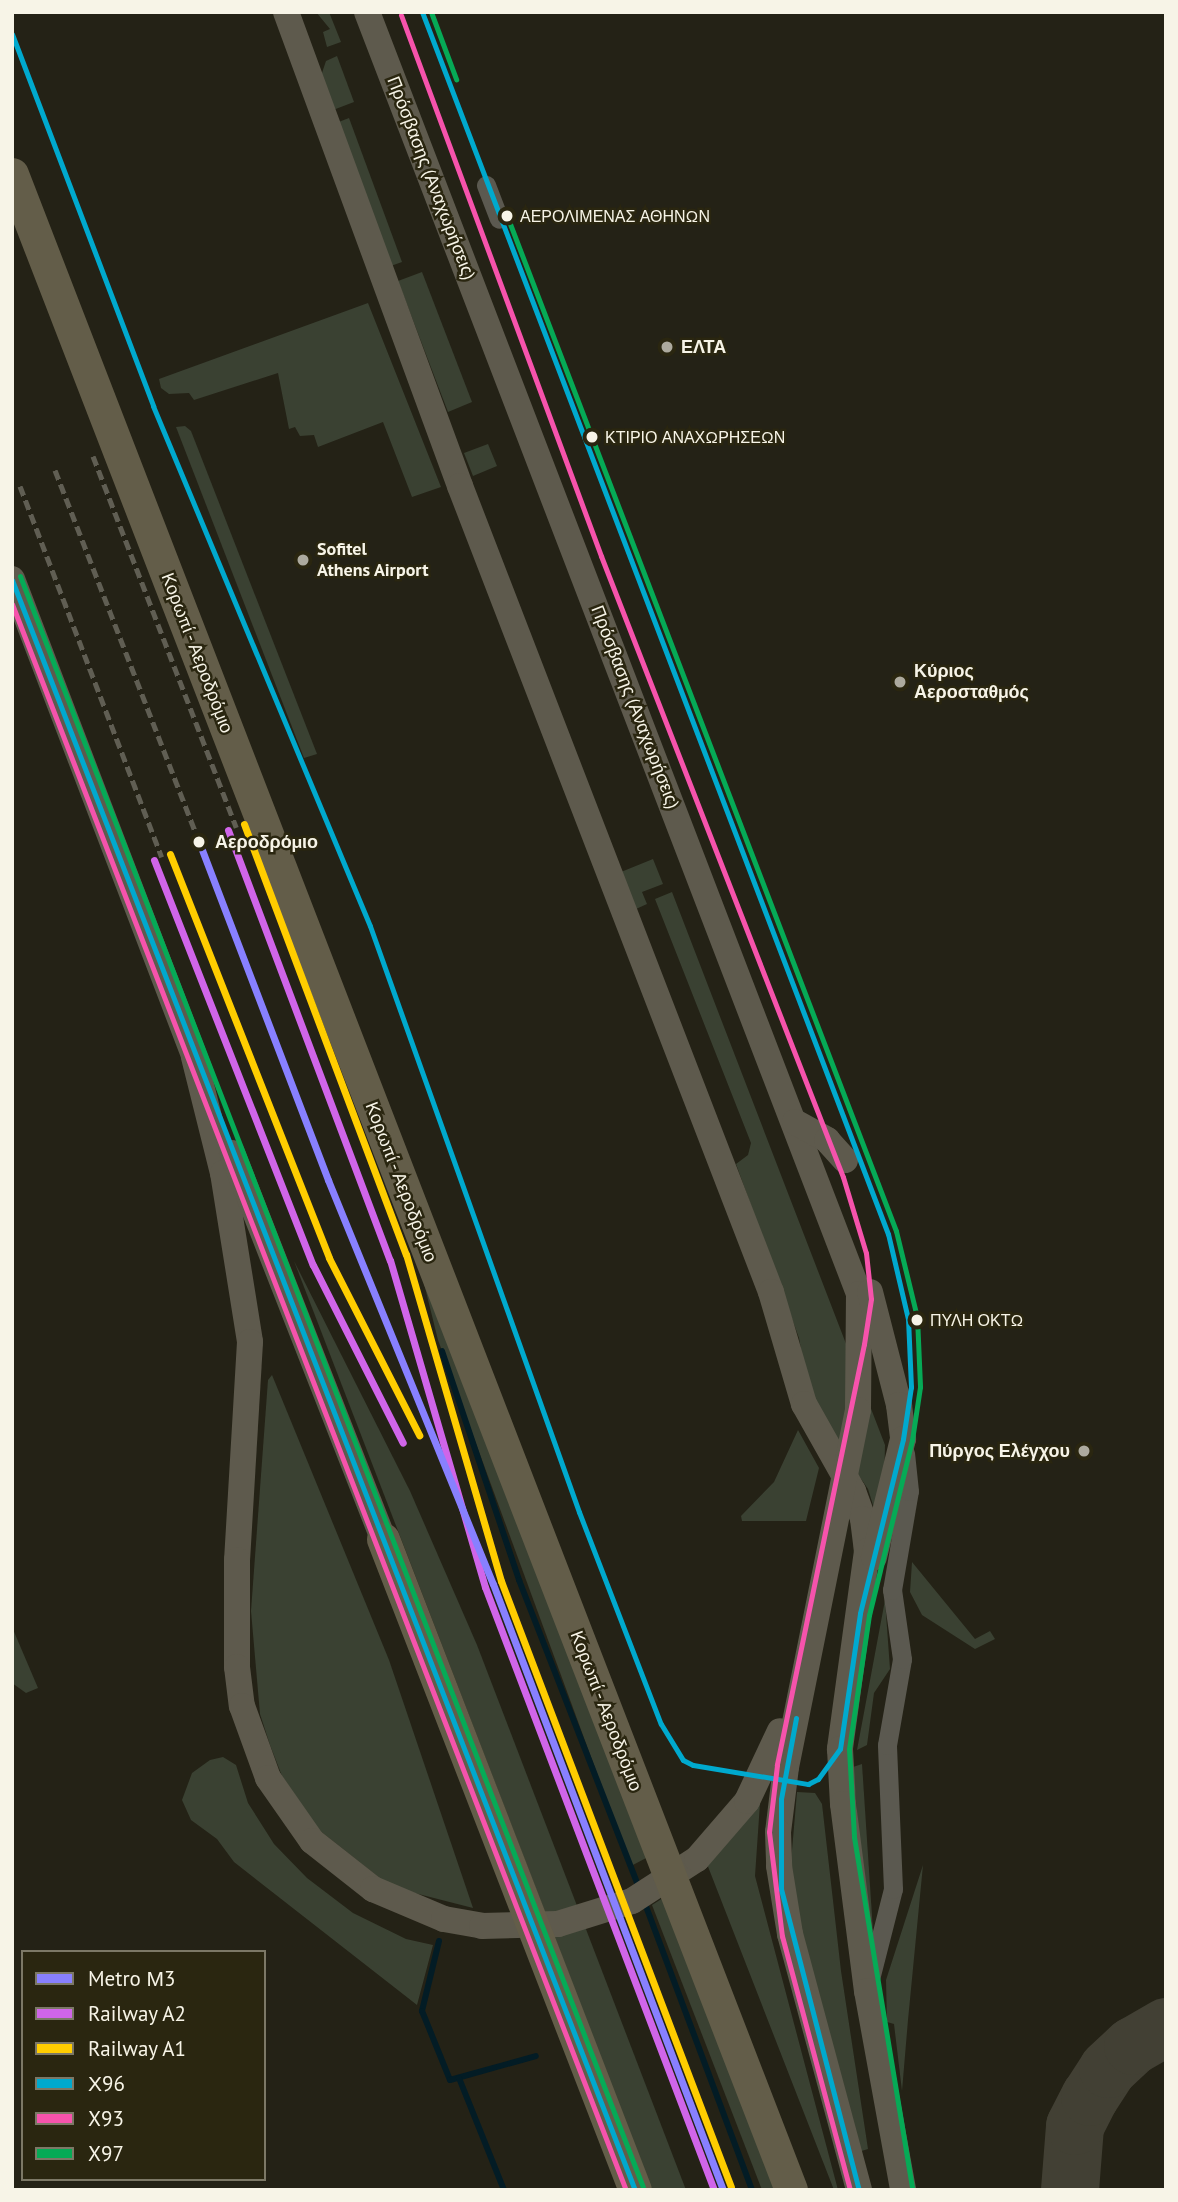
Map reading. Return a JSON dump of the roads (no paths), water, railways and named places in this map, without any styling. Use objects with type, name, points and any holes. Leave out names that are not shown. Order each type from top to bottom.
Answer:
[{"type":"highway","name":"Κορωπί - Αεροδρόμιο","points":[[12,174],[791,2190]]},
{"type":"highway","points":[[383,1539],[635,2190]]},
{"type":"street","points":[[286,12],[460,486],[771,1292],[804,1404],[853,1491],[863,1519],[867,1550],[840,1749],[845,1838],[867,1990],[903,2190]]},
{"type":"street","name":"Πρόσβασης (Αναχωρήσεις)","points":[[367,12],[859,1294],[858,1410],[821,1592]]},
{"type":"street","points":[[381,12],[858,1245],[899,1405],[909,1491],[892,1590],[902,1659],[886,1764],[893,1889],[867,1990]]},
{"type":"street","points":[[486,186],[499,219]]},
{"type":"street","points":[[12,579],[194,1057],[383,1539]]},
{"type":"street","points":[[194,1057],[223,1173],[250,1342],[237,1560],[237,1667],[253,1743],[268,1779],[294,1819],[341,1867],[407,1906],[482,1926],[558,1924],[596,1915],[666,1882],[706,1850],[747,1801],[766,1767],[821,1592]]},
{"type":"street","points":[[795,1122],[827,1140],[845,1160]]},
{"type":"street","points":[[860,1613],[903,1439]]},
{"type":"street","points":[[821,1592],[786,1767],[779,1867],[790,1934],[859,2190]]},
{"type":"waterway","points":[[442,1351],[519,1580],[639,1888]]},
{"type":"waterway","points":[[644,1901],[752,2190]]},
{"type":"waterway","points":[[439,1941],[422,2011],[450,2080],[536,2056]]},
{"type":"waterway","points":[[459,2078],[504,2190]]},
{"type":"railway","points":[[93,456],[236,827]]},
{"type":"railway","points":[[55,470],[199,842]]},
{"type":"railway","points":[[20,486],[162,857]]},
{"type":"metro line","name":"Μ3","points":[[199,842],[328,1180],[493,1584],[723,2190]]},
{"type":"rail line","name":"A1","points":[[244,824],[406,1254],[501,1581],[731,2187]]},
{"type":"rail line","name":"A2","points":[[228,830],[390,1260],[485,1587],[714,2190]]},
{"type":"rail line","name":"A1","points":[[170,854],[329,1258],[419,1435]]},
{"type":"rail line","name":"A2","points":[[154,860],[313,1265],[403,1443]]},
{"type":"place","name":"ΑΕΡΟΛΙΜΕΝΑΣ ΑΘΗΝΩΝ","points":[[507,216]]},
{"type":"place","name":"ΕΛΤΑ","points":[[667,347]]},
{"type":"place","name":"ΚΤΙΡΙΟ ΑΝΑΧΩΡΗΣΕΩΝ","points":[[592,437]]},
{"type":"place","name":"Sofitel Athens Airport","points":[[303,560]]},
{"type":"place","name":"Κύριος Αεροσταθμός","points":[[900,682]]},
{"type":"place","name":"Αεροδρόμιο","points":[[199,842]]},
{"type":"place","name":"ΠΥΛΗ ΟΚΤΩ","points":[[917,1320]]},
{"type":"place","name":"Πύργος Ελέγχου","points":[[1084,1451]]}]
